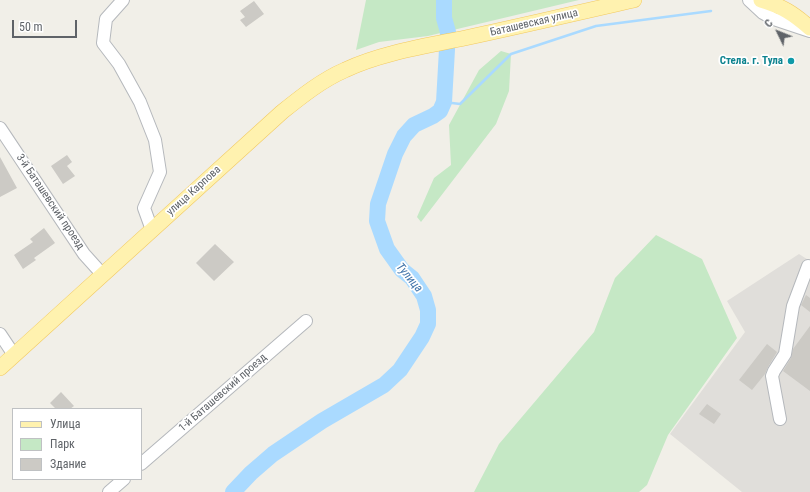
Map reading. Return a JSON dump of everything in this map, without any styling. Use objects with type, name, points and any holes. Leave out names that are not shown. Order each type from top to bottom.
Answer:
[{"type":"main road","name":"Баташевская улица","points":[[410,50],[629,0]]},
{"type":"main road","points":[[762,0],[784,8],[810,28]]},
{"type":"main road","points":[[788,0],[810,28]]},
{"type":"main road","name":"улица Карпова","points":[[0,368],[282,112],[305,94],[345,70],[367,61],[410,50]]},
{"type":"street","points":[[123,0],[106,19],[103,43],[119,64],[140,102],[155,140],[160,172],[144,208],[152,230]]},
{"type":"street","points":[[749,0],[763,13],[774,19],[810,28]]},
{"type":"street","name":"3-й Баташевский проезд","points":[[0,128],[84,254],[102,274]]},
{"type":"street","points":[[780,419],[772,376],[787,348],[793,306],[809,265]]},
{"type":"street","name":"1-й Баташевский проезд","points":[[142,463],[306,321]]},
{"type":"street","points":[[0,334],[14,355]]},
{"type":"street","points":[[109,492],[123,480]]},
{"type":"shaded area","points":[[799,254],[810,261],[810,492],[742,492],[670,434],[745,332],[727,301]]},
{"type":"green space","points":[[366,0],[579,0],[428,36],[379,42],[356,50]]},
{"type":"green space","points":[[501,51],[511,54],[509,91],[496,124],[421,222],[417,217],[434,178],[451,165],[449,125],[479,70]]},
{"type":"green space","points":[[656,235],[702,259],[737,338],[668,435],[647,485],[639,492],[474,492],[499,444],[594,332],[615,278]]},
{"type":"building","points":[[254,1],[264,14],[246,27],[240,20],[245,17],[240,11]]},
{"type":"building","points":[[67,155],[72,162],[67,166],[75,176],[63,184],[51,166]]},
{"type":"building","points":[[0,157],[17,188],[0,197]]},
{"type":"building","points":[[44,228],[55,243],[34,258],[36,260],[23,269],[14,255],[33,242],[30,239]]},
{"type":"building","points":[[215,244],[234,262],[214,281],[196,263]]},
{"type":"building","points":[[806,295],[810,298],[810,312],[801,305]]},
{"type":"building","points":[[810,326],[810,391],[783,371],[791,358],[793,349]]},
{"type":"building","points":[[767,344],[777,352],[765,374],[752,390],[739,380]]},
{"type":"building","points":[[61,392],[74,406],[71,408],[55,408],[50,403]]},
{"type":"building","points":[[707,404],[721,414],[714,424],[699,414]]},
{"type":"waterway","name":"Тулица","points":[[233,492],[251,473],[273,454],[322,421],[384,385],[400,370],[422,337],[428,324],[428,310],[424,296],[412,278],[402,270],[387,249],[377,221],[378,204],[395,154],[404,136],[414,125],[440,111],[444,102],[448,32],[444,18],[444,0]]},
{"type":"waterway","points":[[444,102],[460,104],[511,54],[596,26],[711,11]]},
{"type":"place","name":"Стела. г. Тула","points":[[791,61]]}]
